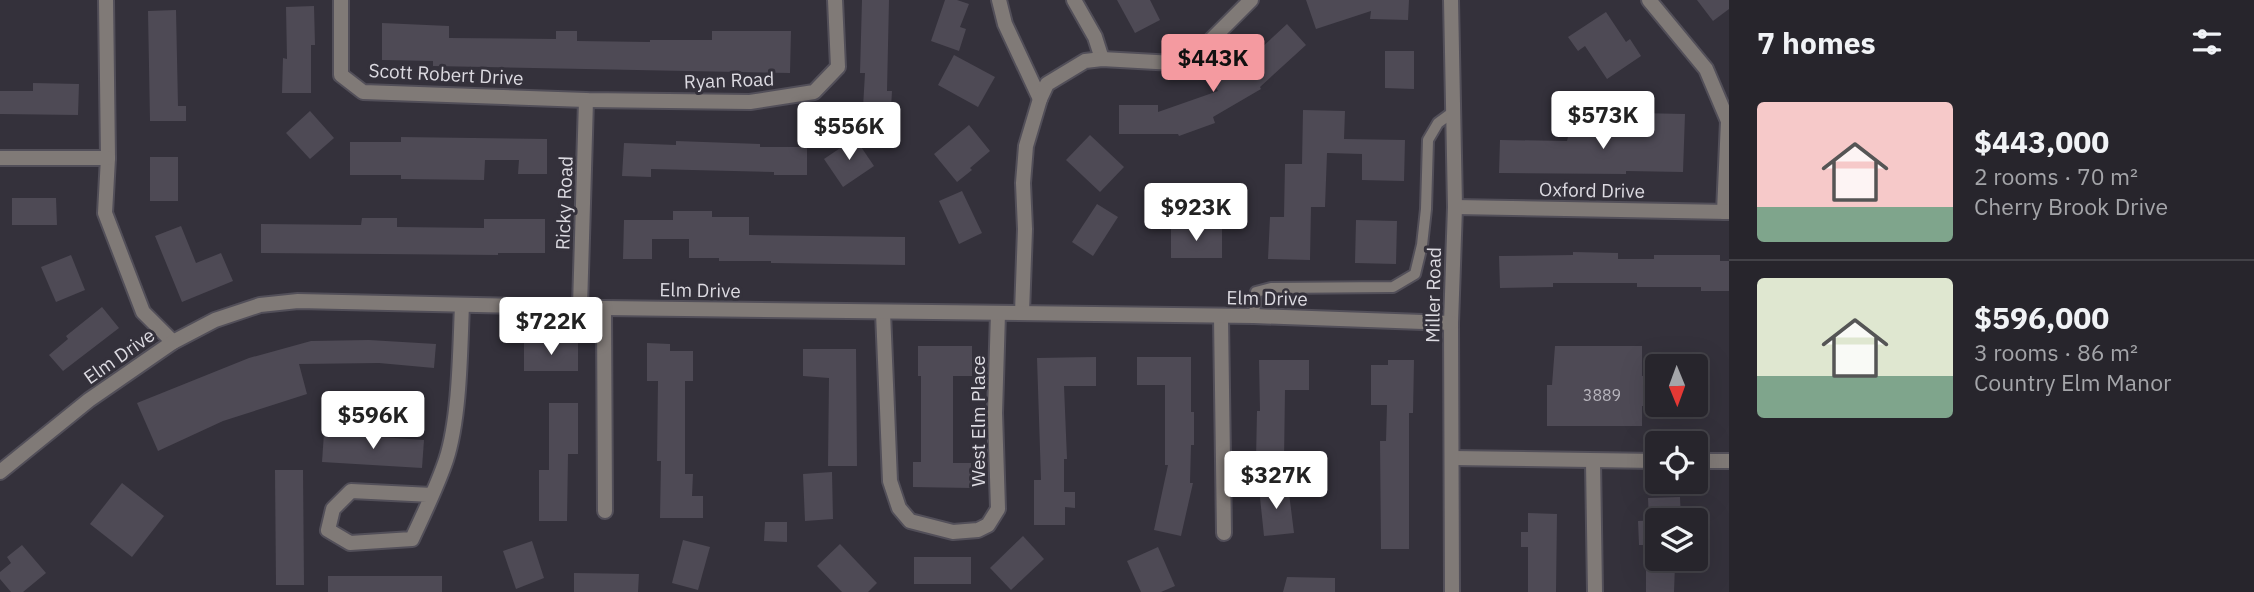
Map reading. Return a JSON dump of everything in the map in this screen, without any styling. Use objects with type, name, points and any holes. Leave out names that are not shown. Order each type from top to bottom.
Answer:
[{"type":"street","points":[[106,0],[108,158],[105,213],[143,312],[173,342]]},
{"type":"street","name":"Scott Robert Drive","points":[[341,0],[341,75],[363,92],[586,100]]},
{"type":"street","name":"Ryan Road","points":[[586,100],[750,102],[814,92],[838,68],[835,0]]},
{"type":"street","points":[[999,0],[1005,24],[1040,99]]},
{"type":"street","points":[[1074,0],[1095,37],[1102,59]]},
{"type":"street","points":[[1022,313],[1023,183],[1026,146],[1047,85],[1085,61],[1102,59],[1174,63],[1209,42],[1251,0]]},
{"type":"street","name":"Miller Road","points":[[1451,0],[1455,206],[1451,323],[1452,592]]},
{"type":"street","points":[[1649,0],[1706,69],[1728,121],[1727,212]]},
{"type":"street","name":"Ricky Road","points":[[580,307],[586,100]]},
{"type":"street","points":[[0,158],[108,158]]},
{"type":"street","name":"Oxford Drive","points":[[1455,206],[1727,212]]},
{"type":"street","name":"Elm Drive","points":[[0,472],[89,400],[173,342],[215,320],[260,305],[298,300],[604,308],[1254,316],[1451,323]]},
{"type":"street","points":[[432,495],[351,491],[333,509],[328,530],[350,542],[412,539],[432,495],[447,458],[456,405],[462,304]]},
{"type":"street","points":[[604,308],[605,510]]},
{"type":"street","name":"West Elm Place","points":[[883,312],[890,481],[899,508],[910,521],[953,532],[978,530],[988,524],[998,509],[995,413],[998,313]]},
{"type":"street","points":[[1221,317],[1224,533]]},
{"type":"street","points":[[1452,458],[1645,461]]},
{"type":"street","points":[[1593,461],[1595,592]]},
{"type":"street","points":[[1708,461],[1729,461]]},
{"type":"lane","points":[[1254,316],[1256,292],[1271,288],[1393,287],[1415,274],[1426,209],[1428,140],[1438,122],[1453,112]]},
{"type":"building","points":[[862,0],[889,0],[887,91],[892,91],[890,126],[862,125],[865,73],[860,73]]},
{"type":"building","points":[[945,0],[969,4],[960,27],[966,29],[959,51],[931,41]]},
{"type":"building","points":[[1117,0],[1150,0],[1160,20],[1135,33]]},
{"type":"building","points":[[1306,0],[1409,0],[1408,20],[1370,19],[1371,11],[1316,29]]},
{"type":"building","points":[[1697,0],[1729,0],[1729,9],[1713,21]]},
{"type":"building","points":[[314,6],[315,45],[311,45],[311,93],[282,93],[283,58],[287,59],[286,7]]},
{"type":"building","points":[[176,10],[178,106],[186,106],[186,121],[150,121],[148,11]]},
{"type":"building","points":[[1606,12],[1626,42],[1630,39],[1641,56],[1607,79],[1585,46],[1578,51],[1568,37]]},
{"type":"building","points":[[382,23],[449,26],[449,38],[556,39],[556,31],[577,31],[577,41],[712,40],[712,31],[791,31],[790,73],[433,66],[433,61],[382,60]]},
{"type":"building","points":[[1287,24],[1306,45],[1260,87],[1261,89],[1213,117],[1215,123],[1179,136],[1119,134],[1119,105],[1158,105],[1158,112],[1218,91],[1214,84],[1264,55],[1259,50]]},
{"type":"building","points":[[1385,51],[1414,51],[1414,89],[1385,88]]},
{"type":"building","points":[[954,55],[995,77],[978,107],[938,85]]},
{"type":"building","points":[[33,83],[79,84],[78,115],[0,114],[0,91],[33,91]]},
{"type":"building","points":[[1303,110],[1345,111],[1344,139],[1405,140],[1404,181],[1362,180],[1362,154],[1327,153],[1325,207],[1311,207],[1310,260],[1268,259],[1270,217],[1284,217],[1285,164],[1302,164]]},
{"type":"building","points":[[310,111],[334,138],[310,159],[286,133]]},
{"type":"building","points":[[1637,113],[1685,114],[1683,172],[1499,173],[1500,140],[1567,141],[1568,137],[1637,137]]},
{"type":"building","points":[[969,125],[990,151],[957,182],[934,154]]},
{"type":"building","points":[[1090,135],[1124,167],[1100,192],[1066,160]]},
{"type":"building","points":[[401,137],[547,139],[547,174],[518,174],[519,160],[485,160],[484,180],[350,175],[350,142],[401,142]]},
{"type":"building","points":[[855,138],[874,166],[843,187],[824,159]]},
{"type":"building","points":[[676,141],[760,144],[760,147],[807,147],[807,175],[651,169],[651,177],[622,176],[624,143],[676,145]]},
{"type":"building","points":[[150,157],[178,157],[178,201],[150,201]]},
{"type":"building","points":[[962,191],[982,233],[959,244],[939,201]]},
{"type":"building","points":[[12,198],[56,198],[57,225],[12,225]]},
{"type":"building","points":[[1097,204],[1118,217],[1093,256],[1072,242]]},
{"type":"building","points":[[673,211],[712,211],[712,217],[749,217],[749,235],[905,237],[905,265],[771,263],[689,258],[689,239],[652,239],[652,259],[623,259],[624,220],[673,220]]},
{"type":"building","points":[[362,218],[397,218],[397,227],[484,228],[484,219],[545,219],[545,253],[261,253],[261,224],[361,225]]},
{"type":"building","points":[[1356,220],[1397,221],[1396,264],[1355,263]]},
{"type":"building","points":[[181,226],[196,263],[221,253],[233,281],[182,302],[155,236]]},
{"type":"building","points":[[1171,229],[1222,229],[1222,258],[1171,258]]},
{"type":"building","points":[[1573,252],[1618,253],[1618,259],[1654,259],[1654,255],[1720,255],[1720,261],[1729,261],[1729,291],[1701,291],[1701,287],[1637,287],[1637,283],[1553,283],[1553,287],[1500,288],[1499,256],[1573,255]]},
{"type":"building","points":[[71,255],[85,290],[56,302],[41,267]]},
{"type":"building","points":[[102,307],[119,328],[63,371],[49,355],[68,339],[66,336]]},
{"type":"building","points":[[369,340],[436,344],[434,368],[379,363],[299,364],[307,394],[223,421],[158,451],[137,403],[249,358],[311,341]]},
{"type":"building","points":[[524,342],[578,343],[578,371],[524,371]]},
{"type":"building","points":[[647,343],[670,344],[670,351],[693,351],[693,381],[685,381],[685,474],[693,474],[692,496],[703,496],[703,518],[660,518],[661,461],[657,461],[658,381],[647,381]]},
{"type":"building","points":[[918,346],[972,346],[972,376],[953,376],[953,463],[971,463],[971,488],[913,487],[913,462],[921,462],[921,376],[918,376]]},
{"type":"building","points":[[1555,346],[1642,346],[1645,406],[1642,406],[1642,426],[1547,426],[1547,385],[1552,385]]},
{"type":"building","points":[[803,349],[856,349],[857,466],[828,466],[829,378],[803,376]]},
{"type":"building","points":[[1096,357],[1096,386],[1064,386],[1067,459],[1064,459],[1064,492],[1075,492],[1075,508],[1065,507],[1065,525],[1034,525],[1034,480],[1041,480],[1037,358]]},
{"type":"building","points":[[1137,357],[1191,357],[1194,445],[1191,445],[1190,483],[1193,483],[1181,536],[1154,530],[1168,465],[1165,465],[1165,385],[1137,385]]},
{"type":"building","points":[[1259,360],[1309,360],[1309,390],[1285,390],[1284,461],[1256,460],[1257,411],[1260,411]]},
{"type":"building","points":[[1388,360],[1414,360],[1413,413],[1409,413],[1409,549],[1381,549],[1380,441],[1386,441],[1387,405],[1371,405],[1371,365],[1388,365]]},
{"type":"building","points":[[549,403],[578,403],[578,454],[568,454],[567,521],[539,521],[539,470],[549,470]]},
{"type":"building","points":[[324,433],[424,440],[422,468],[322,462]]},
{"type":"building","points":[[275,470],[303,470],[304,585],[276,585]]},
{"type":"building","points":[[832,472],[833,519],[805,521],[803,474]]},
{"type":"building","points":[[122,483],[164,516],[132,557],[90,524]]},
{"type":"building","points":[[1288,485],[1294,533],[1264,536],[1259,488]]},
{"type":"building","points":[[1680,497],[1680,508],[1648,508],[1648,498]]},
{"type":"building","points":[[1528,513],[1557,514],[1556,592],[1528,592],[1528,547],[1521,547],[1521,532],[1528,532]]},
{"type":"building","points":[[1638,521],[1645,521],[1645,545],[1639,545]]},
{"type":"building","points":[[765,522],[787,522],[787,542],[764,541]]},
{"type":"building","points":[[1023,536],[1044,559],[1011,590],[990,568]]},
{"type":"building","points":[[683,540],[710,547],[698,590],[672,583]]},
{"type":"building","points":[[532,541],[544,578],[516,589],[503,551]]},
{"type":"building","points":[[840,544],[877,583],[868,592],[842,592],[817,566]]},
{"type":"building","points":[[22,545],[46,573],[23,592],[11,592],[0,579],[0,572],[11,563],[7,557]]},
{"type":"building","points":[[1158,547],[1175,586],[1161,592],[1141,592],[1127,561]]},
{"type":"building","points":[[914,557],[971,557],[971,584],[914,584]]},
{"type":"building","points":[[1646,571],[1675,571],[1674,592],[1646,592]]},
{"type":"building","points":[[574,573],[639,574],[638,592],[574,592]]},
{"type":"building","points":[[328,576],[442,576],[442,592],[328,592]]},
{"type":"building","points":[[1287,577],[1335,578],[1335,592],[1283,592]]}]
